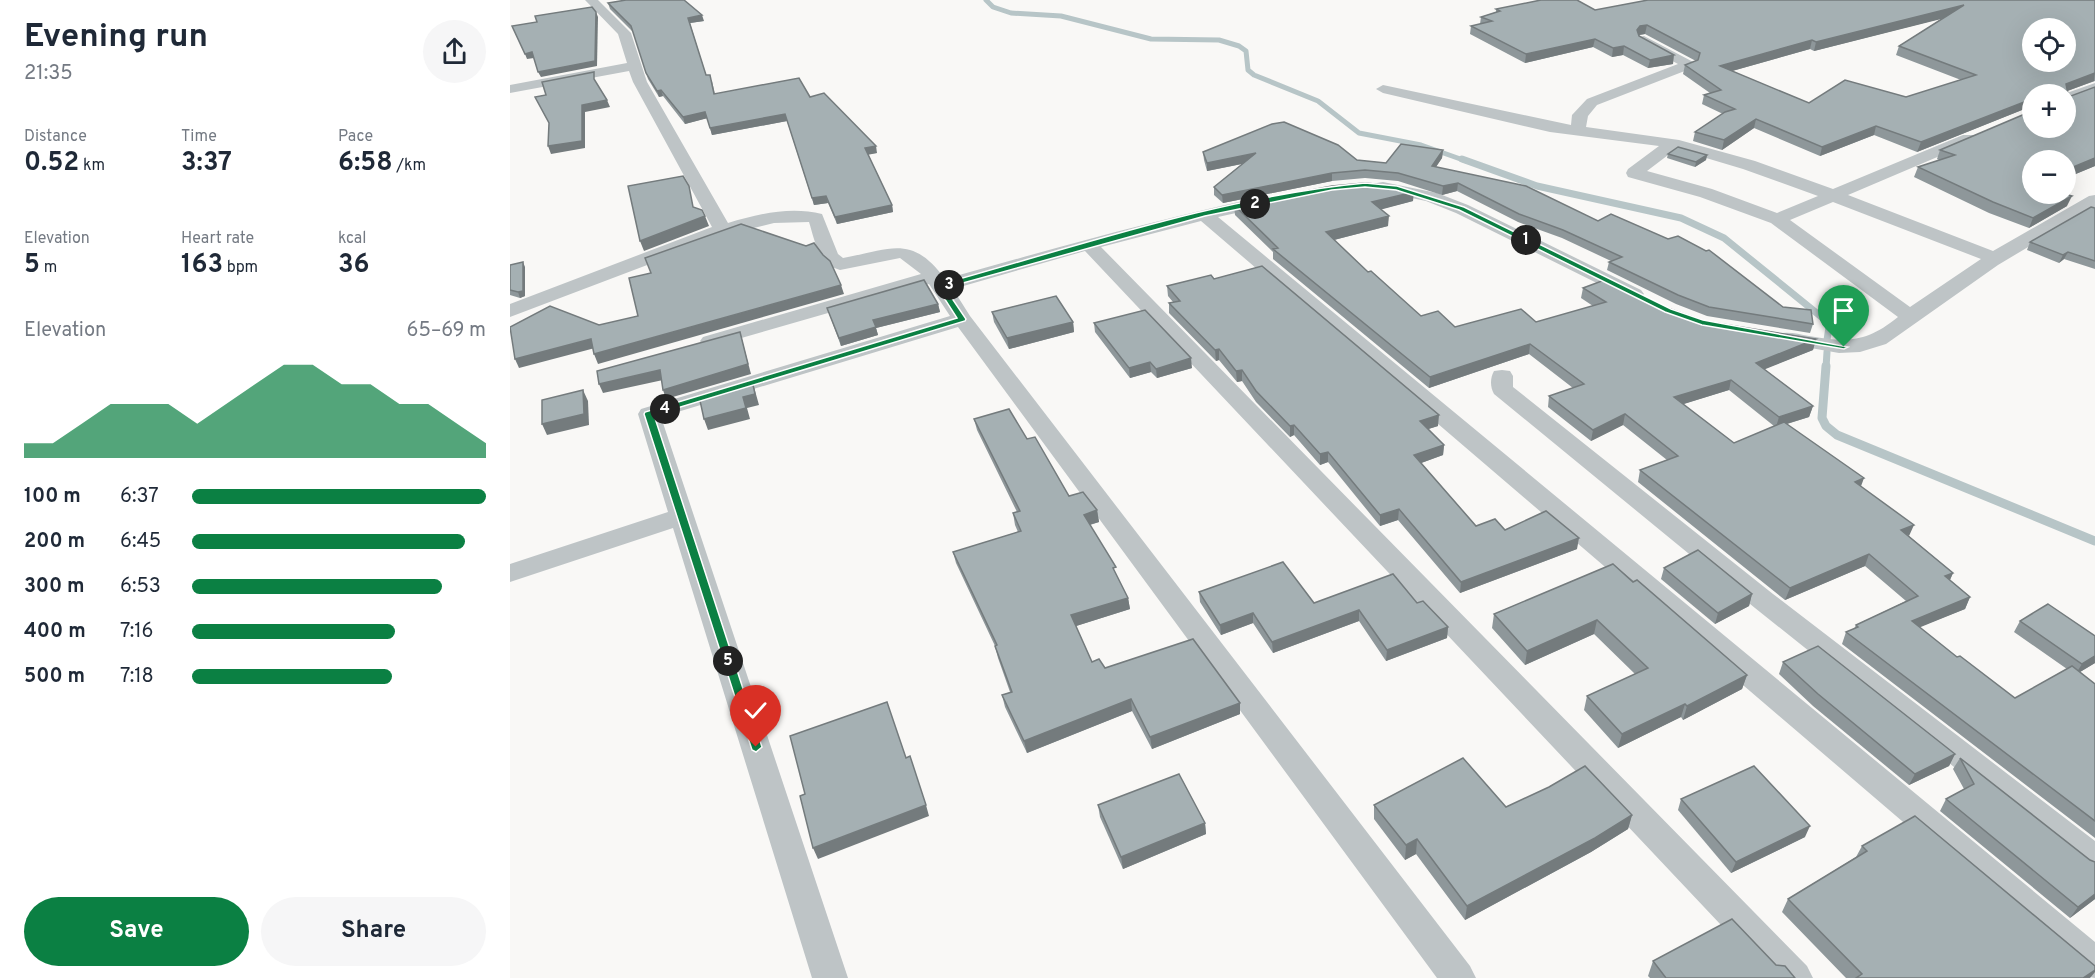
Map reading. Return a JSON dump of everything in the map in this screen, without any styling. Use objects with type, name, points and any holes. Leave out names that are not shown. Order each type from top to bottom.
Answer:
[{"type":"street","points":[[591,0],[624,33],[640,82],[723,229]]},
{"type":"street","points":[[1578,132],[1580,115],[1592,102],[1690,64],[1644,39]]},
{"type":"street","points":[[510,88],[635,66]]},
{"type":"street","points":[[2076,95],[2095,87]]},
{"type":"street","points":[[1383,89],[1578,132],[1673,143],[1749,165],[1994,258]]},
{"type":"street","points":[[1777,219],[1980,134]]},
{"type":"street","points":[[1673,143],[1634,173],[1706,193],[1777,219],[1909,316]]},
{"type":"street","points":[[1365,185],[1397,188],[1462,209],[1648,300]]},
{"type":"street","points":[[693,346],[1204,214],[1286,197]]},
{"type":"street","points":[[1765,334],[1829,345],[1855,346],[1880,339],[1909,316],[1994,258],[2095,200]]},
{"type":"street","points":[[1204,214],[2095,964]]},
{"type":"street","points":[[510,311],[723,229],[784,216],[804,215],[816,218],[830,257],[840,264],[902,252],[912,255],[937,282],[962,319],[1452,976]]},
{"type":"street","points":[[1088,244],[1795,978]]},
{"type":"street","points":[[830,978],[649,414],[962,319]]},
{"type":"street","points":[[1502,376],[1502,389],[1764,601],[2095,860]]},
{"type":"street","points":[[510,573],[682,516]]},
{"type":"building","points":[[626,0],[684,0],[702,15],[688,18],[706,75],[710,75],[714,94],[799,78],[810,97],[824,93],[876,146],[865,148],[892,205],[835,217],[826,196],[812,198],[785,114],[710,128],[705,112],[683,117],[661,90],[657,91],[646,73],[631,26],[608,3]]},
{"type":"building","points":[[1541,0],[1577,0],[1595,10],[1648,0],[2095,0],[2095,73],[2066,84],[2022,84],[2022,103],[1921,142],[1876,126],[1822,147],[1756,119],[1724,140],[1695,132],[1725,112],[1735,109],[1704,95],[1721,90],[1685,65],[1698,60],[1700,53],[1647,25],[1640,26],[1637,30],[1639,36],[1674,55],[1650,60],[1624,46],[1613,48],[1595,39],[1526,54],[1471,26],[1492,21],[1481,17],[1500,11],[1496,9]],"holes":[[[1964,5],[1899,46],[1976,75],[1906,97],[1845,80],[1809,103],[1720,66],[1812,40],[1816,42]]]},
{"type":"building","points":[[592,7],[596,12],[595,61],[538,72],[532,52],[525,54],[512,26],[537,22],[535,16]]},
{"type":"building","points":[[594,72],[594,79],[607,100],[582,105],[582,141],[548,146],[549,123],[535,97],[546,95],[542,82]]},
{"type":"building","points":[[2095,87],[2095,158],[2076,166],[2076,150],[2022,150],[2022,204],[2058,204],[2033,218],[1918,167],[1955,155],[1940,150],[2022,115],[2022,138],[2076,138],[2076,94]]},
{"type":"building","points":[[1284,122],[1338,145],[1357,160],[1386,163],[1401,144],[1443,150],[1432,166],[1526,186],[1598,221],[1611,214],[1668,239],[1678,236],[1706,251],[1709,250],[1783,307],[1811,310],[1813,324],[1709,307],[1678,295],[1609,262],[1622,257],[1563,230],[1519,214],[1458,183],[1443,186],[1398,173],[1365,170],[1332,173],[1222,195],[1214,187],[1256,153],[1207,163],[1203,152],[1272,124]]},
{"type":"building","points":[[1678,147],[1707,155],[1696,162],[1668,154]]},
{"type":"building","points":[[683,176],[689,186],[693,207],[702,210],[705,216],[640,241],[628,186]]},
{"type":"building","points":[[1365,183],[1395,186],[1414,192],[1372,202],[1389,216],[1326,232],[1368,272],[1371,271],[1421,316],[1438,311],[1455,327],[1521,309],[1536,322],[1606,302],[1583,288],[1607,279],[1662,306],[1704,321],[1816,339],[1756,363],[1813,406],[1779,417],[1731,380],[1674,397],[1734,443],[1784,422],[1864,478],[1855,482],[1914,525],[1901,530],[1953,573],[1945,576],[1970,597],[1912,621],[1957,657],[1960,656],[2015,698],[2072,666],[2095,684],[2095,821],[1846,632],[1918,596],[1869,554],[1790,588],[1640,470],[1678,456],[1625,414],[1593,430],[1549,396],[1584,384],[1530,344],[1430,377],[1273,249],[1278,248],[1234,205],[1332,186]]},
{"type":"building","points":[[2091,207],[2095,208],[2095,261],[2068,252],[2063,255],[2030,242]]},
{"type":"building","points":[[741,224],[806,246],[814,243],[830,261],[841,285],[594,354],[591,339],[515,359],[510,327],[550,306],[599,325],[638,316],[629,278],[651,273],[645,258]]},
{"type":"building","points":[[523,262],[523,291],[510,290],[510,265]]},
{"type":"building","points":[[1262,266],[1439,415],[1420,421],[1444,445],[1414,455],[1476,526],[1495,519],[1505,530],[1546,511],[1579,538],[1461,582],[1399,509],[1380,515],[1328,452],[1320,454],[1294,425],[1290,426],[1256,391],[1242,370],[1236,371],[1219,349],[1215,350],[1169,303],[1180,301],[1167,286],[1211,275],[1214,279]]},
{"type":"building","points":[[924,280],[938,304],[873,320],[876,327],[839,338],[827,308]]},
{"type":"building","points":[[1056,296],[1073,322],[1007,338],[992,312]]},
{"type":"building","points":[[1145,310],[1191,358],[1156,369],[1150,362],[1129,368],[1094,323]]},
{"type":"building","points":[[740,332],[748,364],[663,390],[660,370],[599,384],[597,371]]},
{"type":"building","points":[[752,380],[755,394],[743,397],[746,408],[704,419],[699,396]]},
{"type":"building","points":[[583,390],[584,414],[542,424],[542,400]]},
{"type":"building","points":[[1009,409],[1027,439],[1035,437],[1069,496],[1083,492],[1097,510],[1084,515],[1116,567],[1113,568],[1128,598],[1071,615],[1092,662],[1099,659],[1105,668],[1193,639],[1240,703],[1150,737],[1131,699],[1024,741],[1002,695],[1012,692],[995,646],[997,645],[953,552],[1021,531],[1013,513],[1020,511],[974,419]]},
{"type":"building","points":[[1698,550],[1752,594],[1718,613],[1664,568]]},
{"type":"building","points":[[1283,562],[1314,603],[1393,574],[1417,603],[1423,601],[1448,627],[1387,650],[1359,610],[1272,642],[1253,613],[1220,625],[1199,592]]},
{"type":"building","points":[[1613,564],[1633,582],[1637,580],[1747,675],[1687,706],[1685,704],[1622,734],[1587,696],[1648,668],[1597,620],[1527,651],[1494,614]]},
{"type":"building","points":[[2048,604],[2095,636],[2095,656],[2082,664],[2020,621]]},
{"type":"building","points":[[1818,646],[1955,754],[1915,774],[1783,662]]},
{"type":"building","points":[[887,702],[906,758],[910,756],[926,805],[813,848],[800,796],[805,794],[790,736]]},
{"type":"building","points":[[1463,758],[1506,807],[1549,787],[1585,766],[1632,815],[1595,838],[1467,906],[1417,839],[1406,845],[1374,805]]},
{"type":"building","points":[[1960,758],[2095,862],[2095,894],[2078,907],[1946,799],[1974,784]]},
{"type":"building","points":[[1754,766],[1810,826],[1736,862],[1681,799]]},
{"type":"building","points":[[1179,774],[1205,823],[1121,857],[1098,805]]},
{"type":"building","points":[[1915,816],[2095,966],[2095,970],[2083,978],[1856,978],[1862,974],[1788,899],[1867,851],[1862,846]]},
{"type":"building","points":[[1732,919],[1776,965],[1785,966],[1795,978],[1666,978],[1653,961]]},
{"type":"waterway","points":[[986,0],[993,7],[1011,13],[1061,16],[1151,39],[1219,40],[1239,46],[1246,51],[1248,70],[1254,75],[1318,101],[1359,133],[1421,145],[1466,161]]},
{"type":"waterway","points":[[1462,159],[1537,186],[1681,218],[1724,238],[1824,319],[1829,327],[1827,340]]},
{"type":"waterway","points":[[1826,368],[1827,352]]},
{"type":"waterway","points":[[1826,366],[1822,418],[1826,426],[1837,435],[2095,541]]},
{"type":"route","points":[[756,747],[649,414],[962,319],[940,287],[1088,244],[1204,214],[1332,188],[1365,185],[1397,188],[1431,197],[1462,209],[1668,310],[1702,323],[1844,347]]}]
